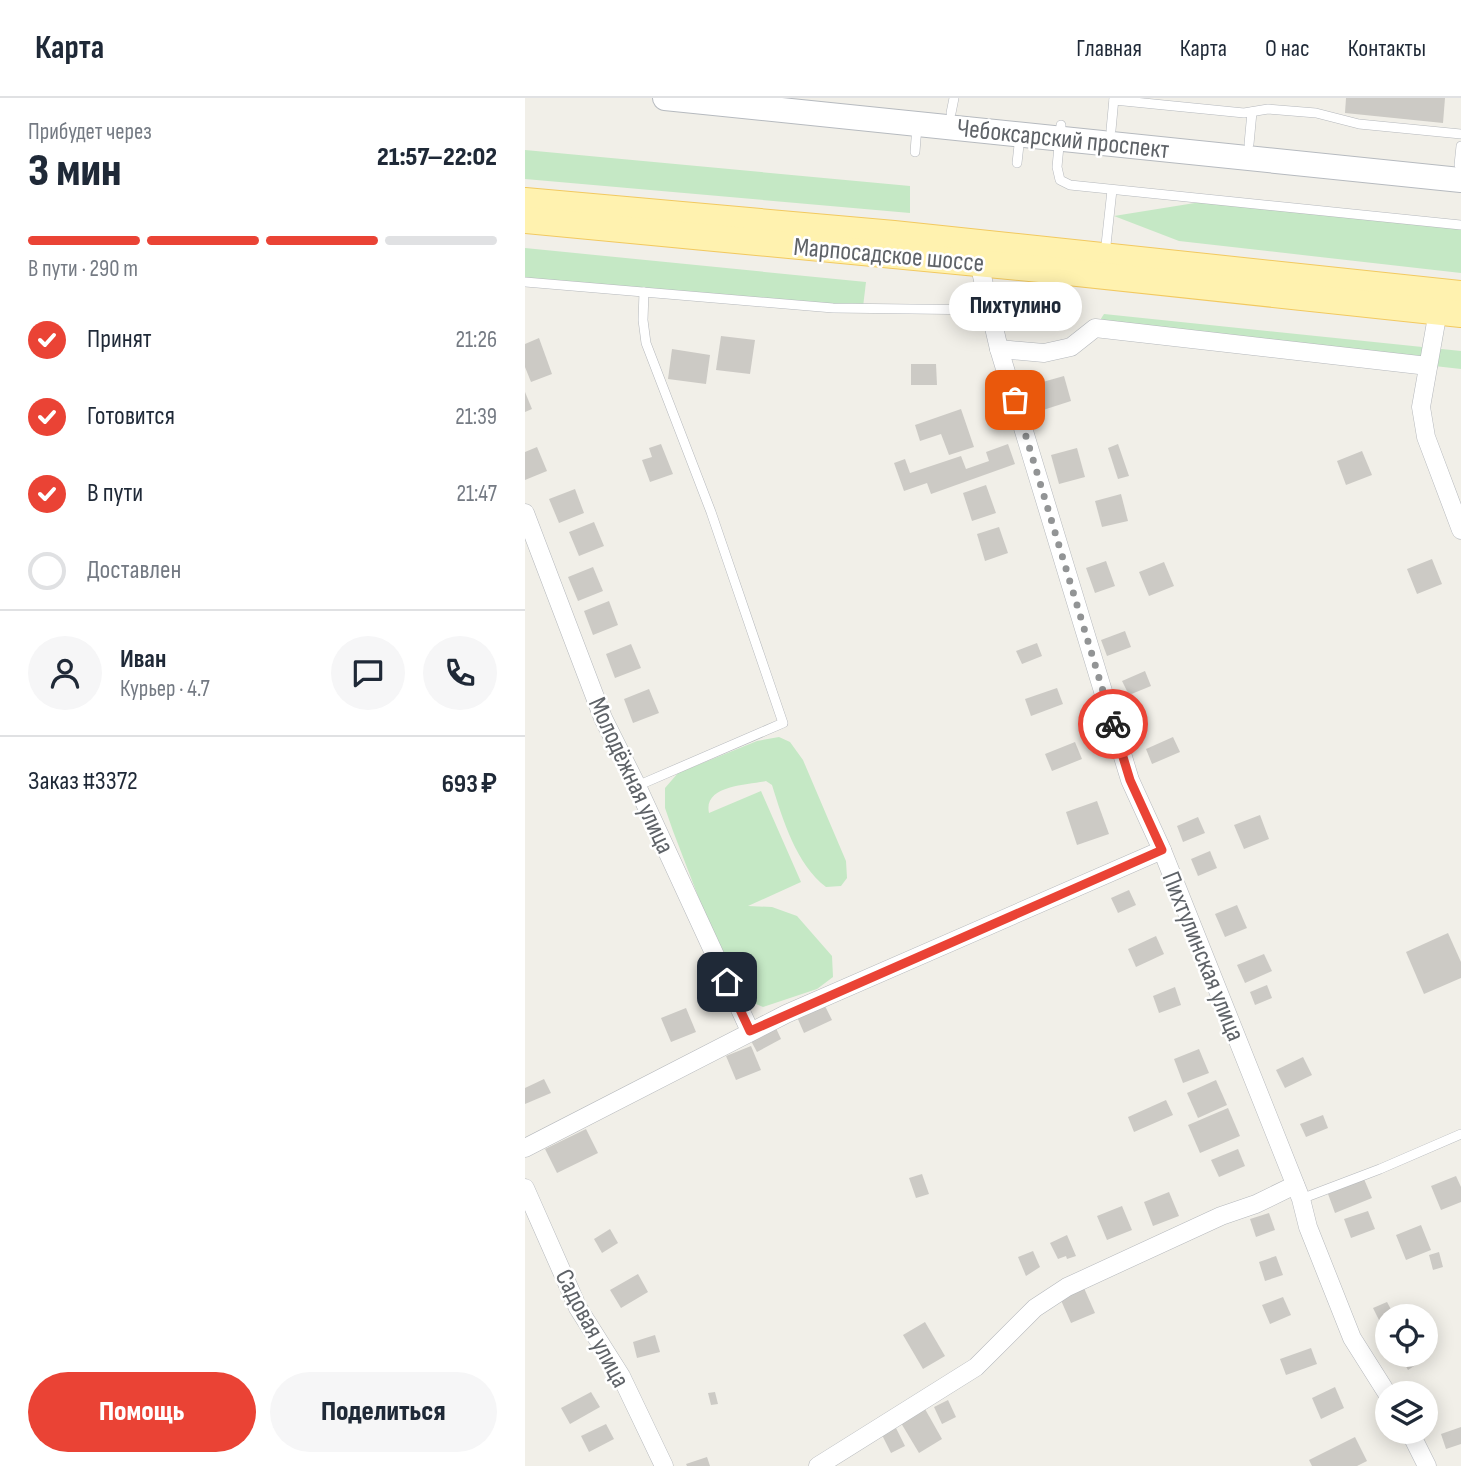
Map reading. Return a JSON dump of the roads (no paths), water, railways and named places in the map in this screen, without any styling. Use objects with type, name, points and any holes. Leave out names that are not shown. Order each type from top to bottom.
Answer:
[{"type":"main road","name":"Марпосадское шоссе","points":[[525,201],[894,234],[1461,294]]},
{"type":"main road","name":"Марпосадское шоссе","points":[[525,220],[979,263],[1450,312]]},
{"type":"street","name":"Чебоксарский проспект","points":[[665,98],[918,117],[951,113],[1060,131],[1461,164]]},
{"type":"street","name":"Чебоксарский проспект","points":[[804,98],[918,117]]},
{"type":"street","name":"Чебоксарский проспект","points":[[951,113],[1020,134],[1111,130],[1461,164]]},
{"type":"street","name":"Пихтулинская улица","points":[[979,263],[999,349],[1130,780],[1162,850],[1298,1192],[1308,1227],[1352,1338],[1379,1381]]},
{"type":"street","points":[[1450,312],[1428,366],[1421,407],[1426,438],[1461,530]]},
{"type":"street","points":[[999,349],[1044,353],[1071,347],[1095,328],[1428,366]]},
{"type":"street","name":"Молодёжная улица","points":[[525,513],[603,718],[750,1031]]},
{"type":"street","points":[[525,1148],[750,1031],[1162,850]]},
{"type":"street","name":"Садовая улица","points":[[525,1188],[578,1308],[621,1376],[664,1466]]},
{"type":"street","points":[[818,1466],[976,1367],[1035,1308],[1067,1287],[1221,1216],[1298,1192]]},
{"type":"street","points":[[1417,1444],[1427,1466]]},
{"type":"lane","points":[[1111,130],[1114,99],[1252,112],[1268,109],[1316,113],[1359,124],[1461,134]]},
{"type":"lane","points":[[1249,144],[1252,112]]},
{"type":"lane","points":[[915,152],[918,117]]},
{"type":"lane","points":[[1060,131],[1057,167],[1059,180],[1070,185],[1461,225]]},
{"type":"lane","points":[[1017,163],[1020,134]]},
{"type":"lane","points":[[1105,256],[1112,190]]},
{"type":"lane","points":[[525,282],[833,308],[989,310]]},
{"type":"lane","points":[[637,786],[783,723],[711,512],[646,343],[644,292]]},
{"type":"lane","points":[[1298,1192],[1380,1169],[1461,1134]]},
{"type":"place","name":"Пихтулино","points":[[1015,400]]}]
